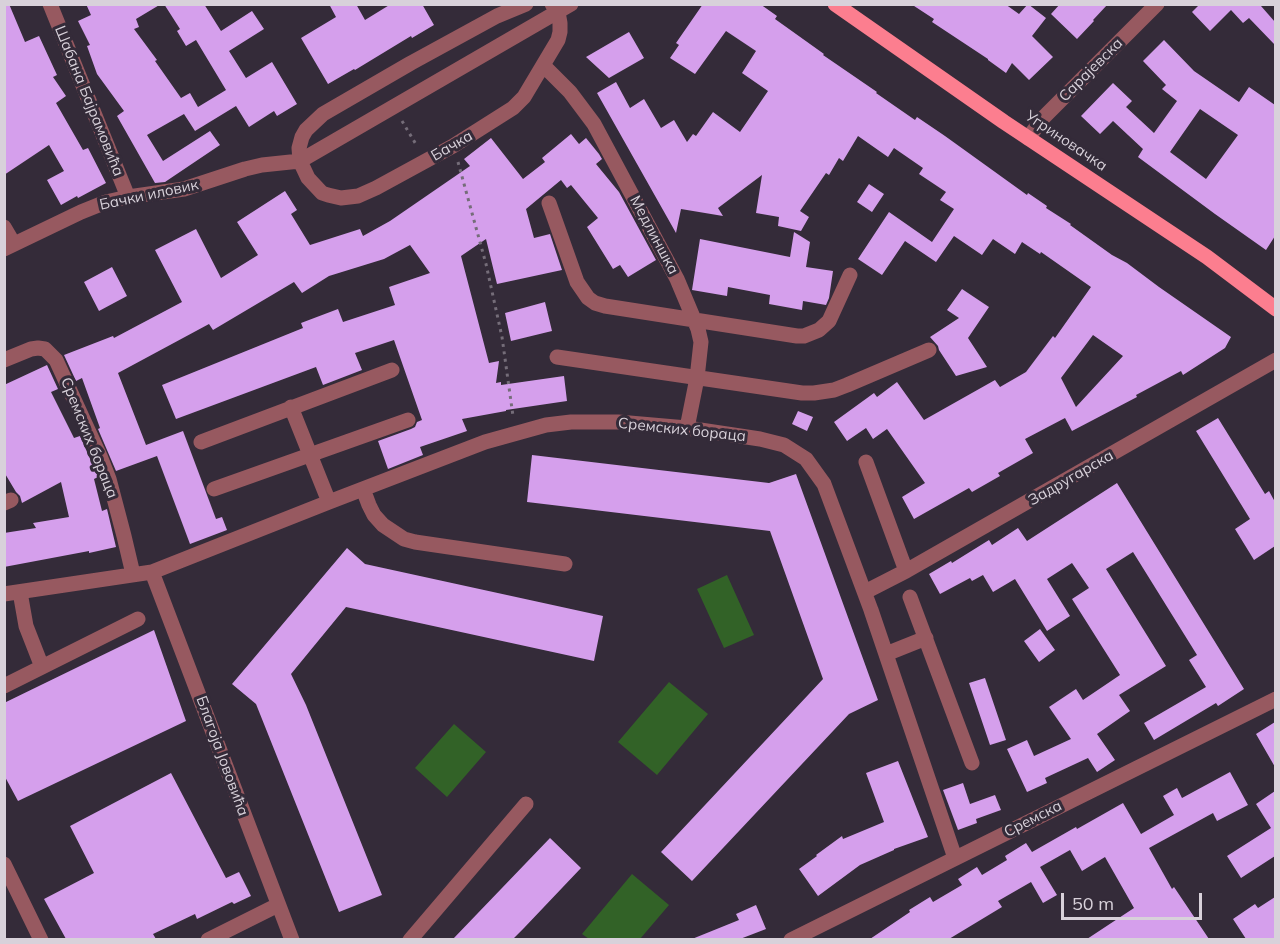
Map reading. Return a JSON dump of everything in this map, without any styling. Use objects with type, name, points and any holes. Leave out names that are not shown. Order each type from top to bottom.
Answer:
[{"type":"main road","name":"Угриновачка","points":[[835,4],[1028,138],[1207,257],[1275,309]]},
{"type":"street","name":"Шабана Бајрамовића","points":[[50,4],[128,197]]},
{"type":"street","points":[[526,4],[478,26],[323,114],[312,123],[302,137],[299,148],[300,161],[555,8],[572,4]]},
{"type":"street","name":"Сарајевска","points":[[1028,138],[1044,117],[1156,4]]},
{"type":"street","name":"Бачка","points":[[300,161],[308,178],[322,193],[336,198],[349,198],[366,193],[453,146],[513,108],[524,97],[544,66],[560,32],[560,23],[555,8]]},
{"type":"street","name":"Медлиншка","points":[[544,66],[570,92],[594,124],[676,279],[698,329],[700,342],[697,378],[687,428]]},
{"type":"street","name":"Бачки иловик","points":[[9,246],[106,202],[184,189],[262,165],[300,161]]},
{"type":"street","points":[[549,203],[577,282],[588,298],[605,306],[797,336],[810,335],[829,321],[850,274]]},
{"type":"street","points":[[4,227],[9,246]]},
{"type":"street","name":"Сремских бораца","points":[[4,360],[38,348],[45,349],[56,360],[109,479],[133,574]]},
{"type":"street","points":[[557,357],[802,393],[824,392],[847,386],[929,350]]},
{"type":"street","name":"Задругарска","points":[[864,592],[906,571],[1275,360]]},
{"type":"street","points":[[201,442],[392,370]]},
{"type":"street","points":[[291,407],[329,502]]},
{"type":"street","points":[[214,489],[408,420]]},
{"type":"street","name":"Сремских бораца","points":[[152,572],[485,442],[546,425],[571,422],[618,422],[687,428],[784,445],[806,459],[824,484],[886,654],[955,858]]},
{"type":"street","points":[[866,462],[906,571]]},
{"type":"street","points":[[363,489],[374,515],[383,525],[404,539],[564,564]]},
{"type":"street","points":[[4,594],[152,572]]},
{"type":"street","name":"Благоја Јововића","points":[[152,572],[292,939]]},
{"type":"street","points":[[20,592],[26,626],[42,667]]},
{"type":"street","points":[[910,597],[972,763]]},
{"type":"street","points":[[4,686],[138,619]]},
{"type":"street","points":[[886,654],[926,638]]},
{"type":"street","name":"Сремска","points":[[791,939],[1275,699]]},
{"type":"street","points":[[410,939],[526,804]]},
{"type":"street","points":[[4,864],[41,939]]},
{"type":"street","points":[[218,937],[278,905]]},
{"type":"path","points":[[453,146],[486,264],[500,326],[515,433]]},
{"type":"green space","points":[[727,575],[754,635],[724,648],[697,589]]},
{"type":"green space","points":[[669,682],[708,714],[657,775],[618,742]]},
{"type":"green space","points":[[454,724],[486,752],[447,797],[415,768]]},
{"type":"green space","points":[[632,874],[669,905],[640,939],[589,939],[582,934]]},
{"type":"building","points":[[4,4],[9,4],[25,42],[39,36],[57,75],[53,77],[66,96],[56,103],[83,150],[88,148],[106,183],[61,205],[47,180],[64,171],[49,145],[4,175]]},
{"type":"building","points":[[86,4],[161,4],[136,19],[139,27],[134,29],[181,98],[190,93],[198,107],[226,90],[196,40],[186,46],[177,31],[180,29],[164,4],[204,4],[221,31],[252,11],[264,29],[229,51],[246,78],[272,62],[297,104],[277,116],[274,111],[249,127],[236,106],[195,131],[184,114],[147,135],[163,161],[210,131],[220,145],[165,182],[155,183],[117,116],[124,111],[97,74],[87,46],[90,45],[78,21],[91,15]]},
{"type":"building","points":[[329,4],[356,4],[365,20],[391,4],[422,4],[434,25],[328,84],[301,38],[336,17]]},
{"type":"building","points":[[703,4],[760,4],[777,16],[775,19],[876,93],[915,120],[917,117],[1027,195],[1028,193],[1047,206],[1046,208],[1112,255],[1127,263],[1231,337],[1225,348],[1183,375],[1181,371],[1072,431],[1065,418],[1025,439],[1033,453],[998,473],[1000,476],[972,492],[969,488],[914,519],[902,497],[925,483],[887,429],[873,439],[866,428],[847,441],[834,422],[874,393],[877,397],[897,382],[924,420],[995,380],[1000,387],[1026,372],[1053,336],[1055,338],[1091,287],[1041,252],[1040,254],[1022,242],[1015,254],[993,239],[982,255],[954,236],[936,262],[905,241],[882,275],[858,259],[889,212],[932,242],[954,209],[940,200],[946,192],[919,174],[923,168],[894,148],[888,157],[858,136],[843,161],[839,158],[829,175],[826,173],[800,211],[809,217],[801,231],[778,226],[779,217],[756,213],[762,175],[718,208],[723,216],[681,209],[676,233],[597,93],[616,82],[630,108],[644,99],[661,128],[674,120],[687,142],[693,134],[696,136],[713,112],[740,132],[768,91],[742,73],[756,51],[726,31],[695,74],[670,58],[679,45],[676,43]],"holes":[[[1093,335],[1123,356],[1076,407],[1061,378]]]},
{"type":"building","points":[[911,4],[1005,4],[1019,14],[1028,4],[1046,18],[1032,36],[1053,57],[1029,80],[1012,63],[1006,73],[932,22],[934,19]]},
{"type":"building","points":[[1060,4],[1108,4],[1077,39],[1051,14]]},
{"type":"building","points":[[1200,4],[1263,4],[1261,6],[1275,22],[1275,45],[1249,18],[1243,23],[1231,10],[1210,31],[1192,12]]},
{"type":"building","points":[[629,32],[644,58],[609,78],[586,57]]},
{"type":"building","points":[[1164,40],[1194,71],[1239,102],[1249,87],[1275,105],[1275,236],[1266,250],[1138,157],[1143,149],[1113,121],[1100,134],[1081,116],[1113,83],[1132,101],[1126,107],[1154,133],[1177,101],[1162,89],[1166,85],[1143,61]],"holes":[[[1200,109],[1238,135],[1206,179],[1170,152]]]},
{"type":"building","points":[[571,134],[579,144],[586,138],[599,154],[602,159],[596,164],[619,192],[656,260],[628,277],[620,265],[613,269],[587,227],[598,218],[571,185],[567,188],[561,180],[526,209],[534,238],[550,234],[562,270],[497,284],[486,239],[461,256],[489,363],[499,361],[496,383],[501,382],[501,385],[564,376],[567,401],[462,419],[467,431],[420,447],[423,455],[388,469],[378,441],[411,429],[422,420],[394,340],[355,353],[362,370],[323,385],[316,367],[176,419],[162,385],[303,328],[301,323],[338,309],[343,322],[395,305],[389,287],[430,273],[410,245],[384,259],[329,276],[302,293],[294,282],[213,330],[209,324],[118,373],[146,445],[183,431],[216,519],[222,517],[227,530],[190,544],[157,456],[116,471],[98,429],[100,428],[82,378],[76,381],[64,355],[113,336],[114,338],[182,302],[155,250],[196,229],[221,278],[258,255],[237,222],[285,191],[297,210],[291,214],[310,245],[360,229],[363,236],[390,221],[470,166],[464,159],[491,138],[523,179],[545,162],[542,158]]},
{"type":"building","points":[[869,184],[884,194],[872,212],[857,202]]},
{"type":"building","points":[[794,232],[810,242],[806,267],[833,271],[826,305],[803,301],[802,310],[769,304],[770,295],[728,287],[727,296],[692,290],[700,239],[790,257]]},
{"type":"building","points":[[112,267],[127,296],[99,311],[84,282]]},
{"type":"building","points":[[962,289],[989,307],[968,338],[987,367],[956,376],[930,337],[959,318],[947,310]]},
{"type":"building","points":[[545,302],[552,331],[511,341],[505,313]]},
{"type":"building","points":[[47,365],[58,389],[51,392],[74,438],[80,436],[98,477],[94,479],[102,511],[107,509],[116,547],[4,567],[4,533],[36,528],[33,523],[69,517],[61,482],[22,503],[4,472],[4,385]]},
{"type":"building","points":[[798,411],[813,417],[807,431],[792,424]]},
{"type":"building","points":[[1218,418],[1265,494],[1269,491],[1275,502],[1275,546],[1254,560],[1235,529],[1250,519],[1196,431]]},
{"type":"building","points":[[532,455],[769,483],[796,474],[878,700],[849,714],[692,881],[661,852],[823,679],[770,531],[527,502]]},
{"type":"building","points":[[1117,483],[1244,689],[1218,706],[1216,703],[1154,740],[1144,723],[1206,687],[1189,660],[1197,655],[1133,552],[1106,569],[1166,666],[1119,695],[1130,711],[1097,734],[1115,760],[1097,772],[1088,758],[1045,778],[1047,783],[1027,792],[1007,749],[1027,740],[1034,756],[1071,739],[1049,707],[1076,689],[1083,700],[1120,675],[1072,599],[1089,588],[1072,563],[1047,579],[1070,616],[1047,631],[1015,579],[993,592],[983,575],[972,581],[970,578],[940,594],[929,574],[989,540],[992,545],[1018,528],[1027,541]]},
{"type":"building","points":[[347,548],[365,564],[603,616],[594,661],[346,607],[291,674],[306,705],[382,895],[339,912],[256,704],[232,684]]},
{"type":"building","points":[[1040,629],[1055,650],[1039,662],[1024,641]]},
{"type":"building","points":[[154,630],[186,721],[18,801],[4,775],[4,703]]},
{"type":"building","points":[[985,678],[1006,740],[990,745],[969,683]]},
{"type":"building","points":[[1275,722],[1275,767],[1256,734]]},
{"type":"building","points":[[898,761],[928,837],[894,849],[860,865],[818,896],[799,869],[842,836],[843,839],[884,822],[866,773]]},
{"type":"building","points":[[1230,772],[1248,805],[1217,821],[1213,813],[1149,848],[1172,889],[1174,887],[1209,939],[1087,939],[1134,908],[1105,857],[1082,871],[1070,850],[1040,867],[1057,895],[1043,903],[1031,882],[998,901],[1002,907],[949,939],[870,939],[930,897],[933,902],[962,885],[958,879],[977,867],[982,875],[1007,860],[1005,856],[1026,843],[1032,852],[1123,803],[1141,834],[1174,815],[1163,796],[1177,788],[1182,798]]},
{"type":"building","points":[[171,773],[226,878],[239,872],[251,896],[234,904],[232,902],[197,919],[195,914],[153,934],[156,939],[66,939],[44,899],[94,873],[70,826]]},
{"type":"building","points":[[963,783],[970,804],[995,795],[1001,810],[976,819],[977,823],[958,830],[943,790]]},
{"type":"building","points":[[1275,791],[1275,856],[1241,878],[1227,856],[1271,828],[1256,804]]},
{"type":"building","points":[[550,838],[581,868],[524,928],[513,939],[453,939]]},
{"type":"building","points":[[1275,897],[1275,939],[1246,939],[1233,919],[1255,904],[1258,908]]},
{"type":"building","points":[[756,905],[766,929],[740,939],[692,939],[739,920],[736,914]]}]
